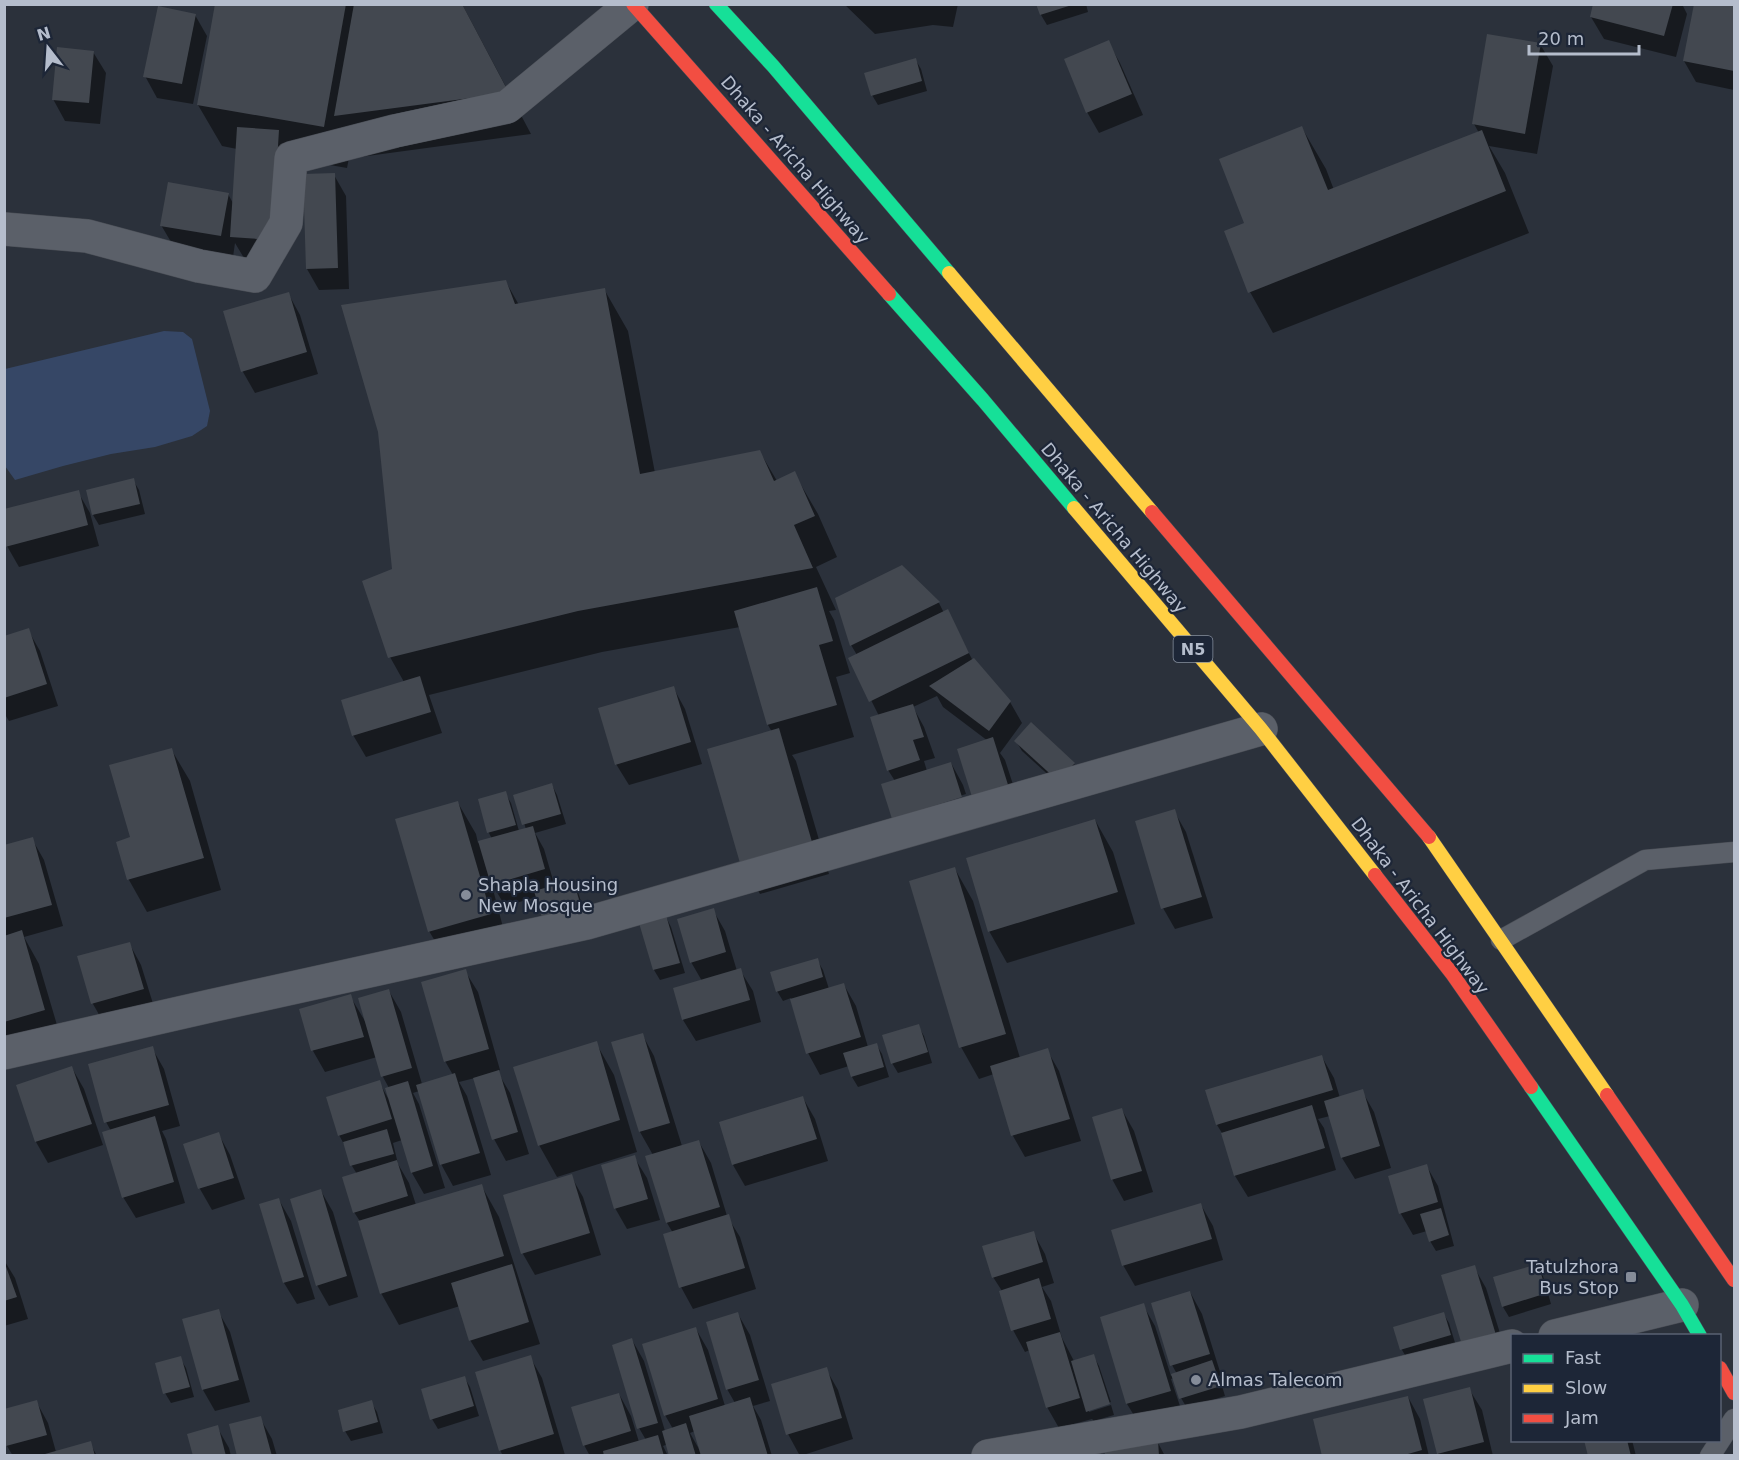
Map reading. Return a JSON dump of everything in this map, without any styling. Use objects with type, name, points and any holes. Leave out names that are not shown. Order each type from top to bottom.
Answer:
[{"type":"highway","name":"Dhaka - Aricha Highway","points":[[633,4],[983,400],[1261,729],[1453,975],[1682,1305],[1699,1334]]},
{"type":"highway","points":[[716,4],[781,75],[1433,842],[1734,1280]]},
{"type":"highway","points":[[1721,1371],[1734,1393]]},
{"type":"street","points":[[4,229],[87,236],[199,266],[255,276],[286,224],[291,158],[395,131],[507,107],[633,4]]},
{"type":"street","points":[[4,1053],[210,1005],[587,923],[1261,729]]},
{"type":"street","points":[[1559,1334],[1682,1305]]},
{"type":"street","points":[[988,1455],[1242,1412],[1511,1346]]},
{"type":"lane","points":[[1501,940],[1645,860],[1734,852]]},
{"type":"lane","points":[[1721,1438],[1734,1419]]},
{"type":"lane","points":[[1710,1455],[1719,1442]]},
{"type":"water","points":[[164,331],[183,332],[192,339],[210,411],[207,426],[192,436],[155,447],[111,454],[15,480],[5,466],[5,369]]},
{"type":"building","points":[[215,4],[346,4],[324,127],[197,105]]},
{"type":"building","points":[[354,4],[462,4],[509,93],[334,116]]},
{"type":"building","points":[[1036,4],[1072,4],[1072,5],[1040,15]]},
{"type":"building","points":[[1593,4],[1673,4],[1664,36],[1590,17]]},
{"type":"building","points":[[1694,4],[1734,4],[1734,71],[1683,61]]},
{"type":"building","points":[[158,6],[196,14],[182,84],[143,77]]},
{"type":"building","points":[[1487,34],[1541,43],[1525,134],[1472,124]]},
{"type":"building","points":[[1109,40],[1132,94],[1086,113],[1064,59]]},
{"type":"building","points":[[57,47],[94,51],[89,103],[52,100]]},
{"type":"building","points":[[916,58],[922,81],[871,96],[864,73]]},
{"type":"building","points":[[1302,126],[1328,190],[1482,130],[1506,191],[1248,293],[1224,231],[1244,223],[1219,159]]},
{"type":"building","points":[[237,127],[279,130],[272,240],[230,237]]},
{"type":"building","points":[[335,173],[338,268],[306,269],[303,174]]},
{"type":"building","points":[[168,182],[229,193],[221,236],[160,226]]},
{"type":"building","points":[[506,280],[515,304],[605,288],[640,474],[760,450],[774,481],[795,471],[815,516],[794,525],[813,568],[578,611],[388,658],[362,581],[392,569],[378,432],[341,305]]},
{"type":"building","points":[[289,292],[307,352],[241,372],[223,311]]},
{"type":"building","points":[[134,478],[140,504],[92,515],[86,490]]},
{"type":"building","points":[[79,490],[88,525],[5,547],[4,509]]},
{"type":"building","points":[[902,565],[940,602],[850,646],[835,598]]},
{"type":"building","points":[[817,587],[833,641],[819,645],[837,705],[767,725],[734,611]]},
{"type":"building","points":[[948,609],[969,653],[869,702],[848,658]]},
{"type":"building","points":[[29,628],[47,684],[4,698],[4,636]]},
{"type":"building","points":[[974,658],[1011,701],[989,731],[929,686]]},
{"type":"building","points":[[420,676],[431,712],[352,736],[341,700]]},
{"type":"building","points":[[674,686],[691,742],[615,765],[598,708]]},
{"type":"building","points":[[913,704],[924,737],[913,740],[920,760],[887,771],[870,717]]},
{"type":"building","points":[[1031,722],[1075,763],[1058,781],[1014,741]]},
{"type":"building","points":[[779,728],[812,842],[740,863],[707,749]]},
{"type":"building","points":[[993,737],[1009,788],[973,800],[957,749]]},
{"type":"building","points":[[172,748],[204,858],[127,880],[116,842],[130,837],[109,765]]},
{"type":"building","points":[[951,762],[962,797],[892,819],[881,784]]},
{"type":"building","points":[[552,783],[561,814],[522,825],[513,795]]},
{"type":"building","points":[[506,791],[516,825],[487,833],[478,799]]},
{"type":"building","points":[[458,801],[491,914],[428,932],[395,819]]},
{"type":"building","points":[[1175,809],[1202,897],[1161,909],[1135,821]]},
{"type":"building","points":[[1095,819],[1118,892],[988,932],[966,858]]},
{"type":"building","points":[[533,826],[545,869],[491,885],[478,841]]},
{"type":"building","points":[[33,837],[52,905],[4,918],[4,845]]},
{"type":"building","points":[[955,867],[1006,1034],[959,1048],[909,881]]},
{"type":"building","points":[[573,880],[582,909],[543,921],[534,891]]},
{"type":"building","points":[[714,908],[726,952],[690,963],[677,919]]},
{"type":"building","points":[[666,915],[680,963],[653,970],[639,923]]},
{"type":"building","points":[[22,930],[45,1010],[4,1022],[4,936]]},
{"type":"building","points":[[130,942],[144,989],[91,1004],[77,956]]},
{"type":"building","points":[[818,958],[823,977],[776,992],[770,972]]},
{"type":"building","points":[[741,968],[750,1000],[682,1020],[673,988]]},
{"type":"building","points":[[466,969],[489,1049],[444,1062],[421,982]]},
{"type":"building","points":[[844,983],[861,1037],[806,1054],[790,999]]},
{"type":"building","points":[[389,989],[412,1068],[381,1077],[358,998]]},
{"type":"building","points":[[351,994],[364,1037],[311,1051],[299,1009]]},
{"type":"building","points":[[919,1024],[928,1052],[891,1064],[882,1035]]},
{"type":"building","points":[[643,1033],[670,1123],[639,1132],[611,1042]]},
{"type":"building","points":[[597,1041],[620,1120],[538,1146],[513,1067]]},
{"type":"building","points":[[877,1043],[884,1067],[851,1077],[843,1053]]},
{"type":"building","points":[[153,1046],[169,1105],[104,1123],[88,1064]]},
{"type":"building","points":[[1048,1048],[1070,1119],[1011,1136],[990,1066]]},
{"type":"building","points":[[1322,1055],[1333,1090],[1216,1125],[1205,1090]]},
{"type":"building","points":[[72,1066],[92,1124],[35,1142],[16,1085]]},
{"type":"building","points":[[499,1070],[518,1132],[492,1140],[473,1078]]},
{"type":"building","points":[[455,1073],[480,1153],[440,1165],[416,1085]]},
{"type":"building","points":[[380,1080],[392,1119],[338,1136],[326,1097]]},
{"type":"building","points":[[408,1081],[433,1166],[411,1173],[385,1088]]},
{"type":"building","points":[[1363,1089],[1380,1146],[1341,1158],[1324,1101]]},
{"type":"building","points":[[803,1096],[817,1139],[732,1165],[719,1122]]},
{"type":"building","points":[[1312,1105],[1325,1148],[1234,1176],[1221,1133]]},
{"type":"building","points":[[1122,1108],[1142,1171],[1111,1180],[1092,1117]]},
{"type":"building","points":[[155,1116],[174,1182],[122,1198],[102,1132]]},
{"type":"building","points":[[387,1129],[394,1154],[350,1166],[343,1142]]},
{"type":"building","points":[[219,1132],[234,1178],[198,1189],[183,1144]]},
{"type":"building","points":[[699,1140],[720,1207],[666,1223],[645,1156]]},
{"type":"building","points":[[635,1155],[648,1199],[614,1209],[601,1165]]},
{"type":"building","points":[[397,1160],[408,1196],[353,1213],[342,1177]]},
{"type":"building","points":[[1427,1164],[1438,1202],[1399,1214],[1388,1176]]},
{"type":"building","points":[[572,1174],[590,1233],[521,1254],[503,1195]]},
{"type":"building","points":[[482,1184],[504,1256],[380,1294],[358,1221]]},
{"type":"building","points":[[321,1189],[347,1276],[316,1286],[290,1199]]},
{"type":"building","points":[[279,1198],[304,1277],[283,1283],[259,1204]]},
{"type":"building","points":[[1201,1203],[1212,1239],[1122,1266],[1111,1230]]},
{"type":"building","points":[[1441,1208],[1449,1235],[1429,1242],[1420,1214]]},
{"type":"building","points":[[729,1214],[745,1268],[679,1288],[663,1234]]},
{"type":"building","points":[[1034,1231],[1043,1262],[992,1278],[982,1246]]},
{"type":"building","points":[[4,1261],[17,1297],[4,1301]]},
{"type":"building","points":[[512,1264],[529,1322],[469,1341],[451,1283]]},
{"type":"building","points":[[1538,1264],[1547,1293],[1502,1307],[1493,1277]]},
{"type":"building","points":[[1475,1265],[1496,1335],[1462,1345],[1441,1275]]},
{"type":"building","points":[[1039,1278],[1051,1319],[1011,1331],[999,1291]]},
{"type":"building","points":[[1190,1291],[1210,1354],[1170,1366],[1151,1303]]},
{"type":"building","points":[[1144,1303],[1171,1391],[1126,1404],[1100,1317]]},
{"type":"building","points":[[219,1309],[239,1380],[202,1390],[182,1319]]},
{"type":"building","points":[[738,1312],[759,1380],[726,1390],[706,1322]]},
{"type":"building","points":[[1444,1312],[1451,1335],[1400,1350],[1393,1327]]},
{"type":"building","points":[[696,1327],[718,1399],[664,1416],[642,1344]]},
{"type":"building","points":[[1060,1332],[1080,1398],[1046,1408],[1026,1342]]},
{"type":"building","points":[[632,1338],[658,1423],[637,1429],[612,1345]]},
{"type":"building","points":[[1094,1354],[1110,1404],[1086,1412],[1071,1361]]},
{"type":"building","points":[[531,1355],[554,1434],[499,1451],[475,1372]]},
{"type":"building","points":[[181,1356],[190,1387],[163,1394],[155,1363]]},
{"type":"building","name":"Almas Talecom","points":[[1212,1360],[1221,1386],[1179,1399],[1171,1374]]},
{"type":"building","points":[[827,1367],[842,1418],[786,1435],[771,1384]]},
{"type":"building","points":[[465,1376],[474,1406],[430,1420],[421,1389]]},
{"type":"building","points":[[1470,1387],[1484,1442],[1437,1454],[1423,1399]]},
{"type":"building","points":[[619,1393],[631,1431],[583,1446],[571,1407]]},
{"type":"building","points":[[1408,1396],[1422,1450],[1401,1456],[1322,1456],[1313,1419]]},
{"type":"building","points":[[750,1397],[768,1456],[701,1456],[689,1416]]},
{"type":"building","points":[[37,1400],[47,1435],[6,1446],[4,1409]]},
{"type":"building","points":[[372,1400],[378,1422],[343,1432],[338,1410]]},
{"type":"building","points":[[261,1416],[272,1456],[237,1456],[229,1424]]},
{"type":"building","points":[[686,1423],[696,1456],[669,1456],[662,1431]]},
{"type":"building","points":[[218,1425],[226,1456],[193,1456],[187,1434]]},
{"type":"building","points":[[658,1435],[664,1456],[604,1456],[603,1451]]},
{"type":"building","points":[[1158,1440],[1159,1456],[1105,1456],[1104,1445]]},
{"type":"building","points":[[91,1441],[95,1456],[45,1456],[45,1454]]},
{"type":"building","points":[[1584,1442],[1628,1442],[1631,1456],[1588,1456]]},
{"type":"traffic: fast","points":[[716,4],[773,66],[949,273]]},
{"type":"traffic: fast","points":[[889,294],[1074,508]]},
{"type":"traffic: fast","points":[[1531,1087],[1682,1305],[1699,1334]]},
{"type":"traffic: slow","points":[[949,273],[1152,512]]},
{"type":"traffic: slow","points":[[1074,508],[1261,729],[1375,875]]},
{"type":"traffic: slow","points":[[1429,837],[1607,1095]]},
{"type":"traffic: jam","points":[[633,4],[889,294]]},
{"type":"traffic: jam","points":[[1152,512],[1429,837]]},
{"type":"traffic: jam","points":[[1375,875],[1453,975],[1531,1087]]},
{"type":"traffic: jam","points":[[1607,1095],[1734,1280]]},
{"type":"traffic: jam","points":[[1721,1370],[1734,1393]]},
{"type":"place","name":"Shapla Housing New Mosque","points":[[466,895]]},
{"type":"place","name":"Tatulzhora Bus Stop","points":[[1631,1277]]},
{"type":"place","name":"Almas Talecom","points":[[1196,1380]]}]
